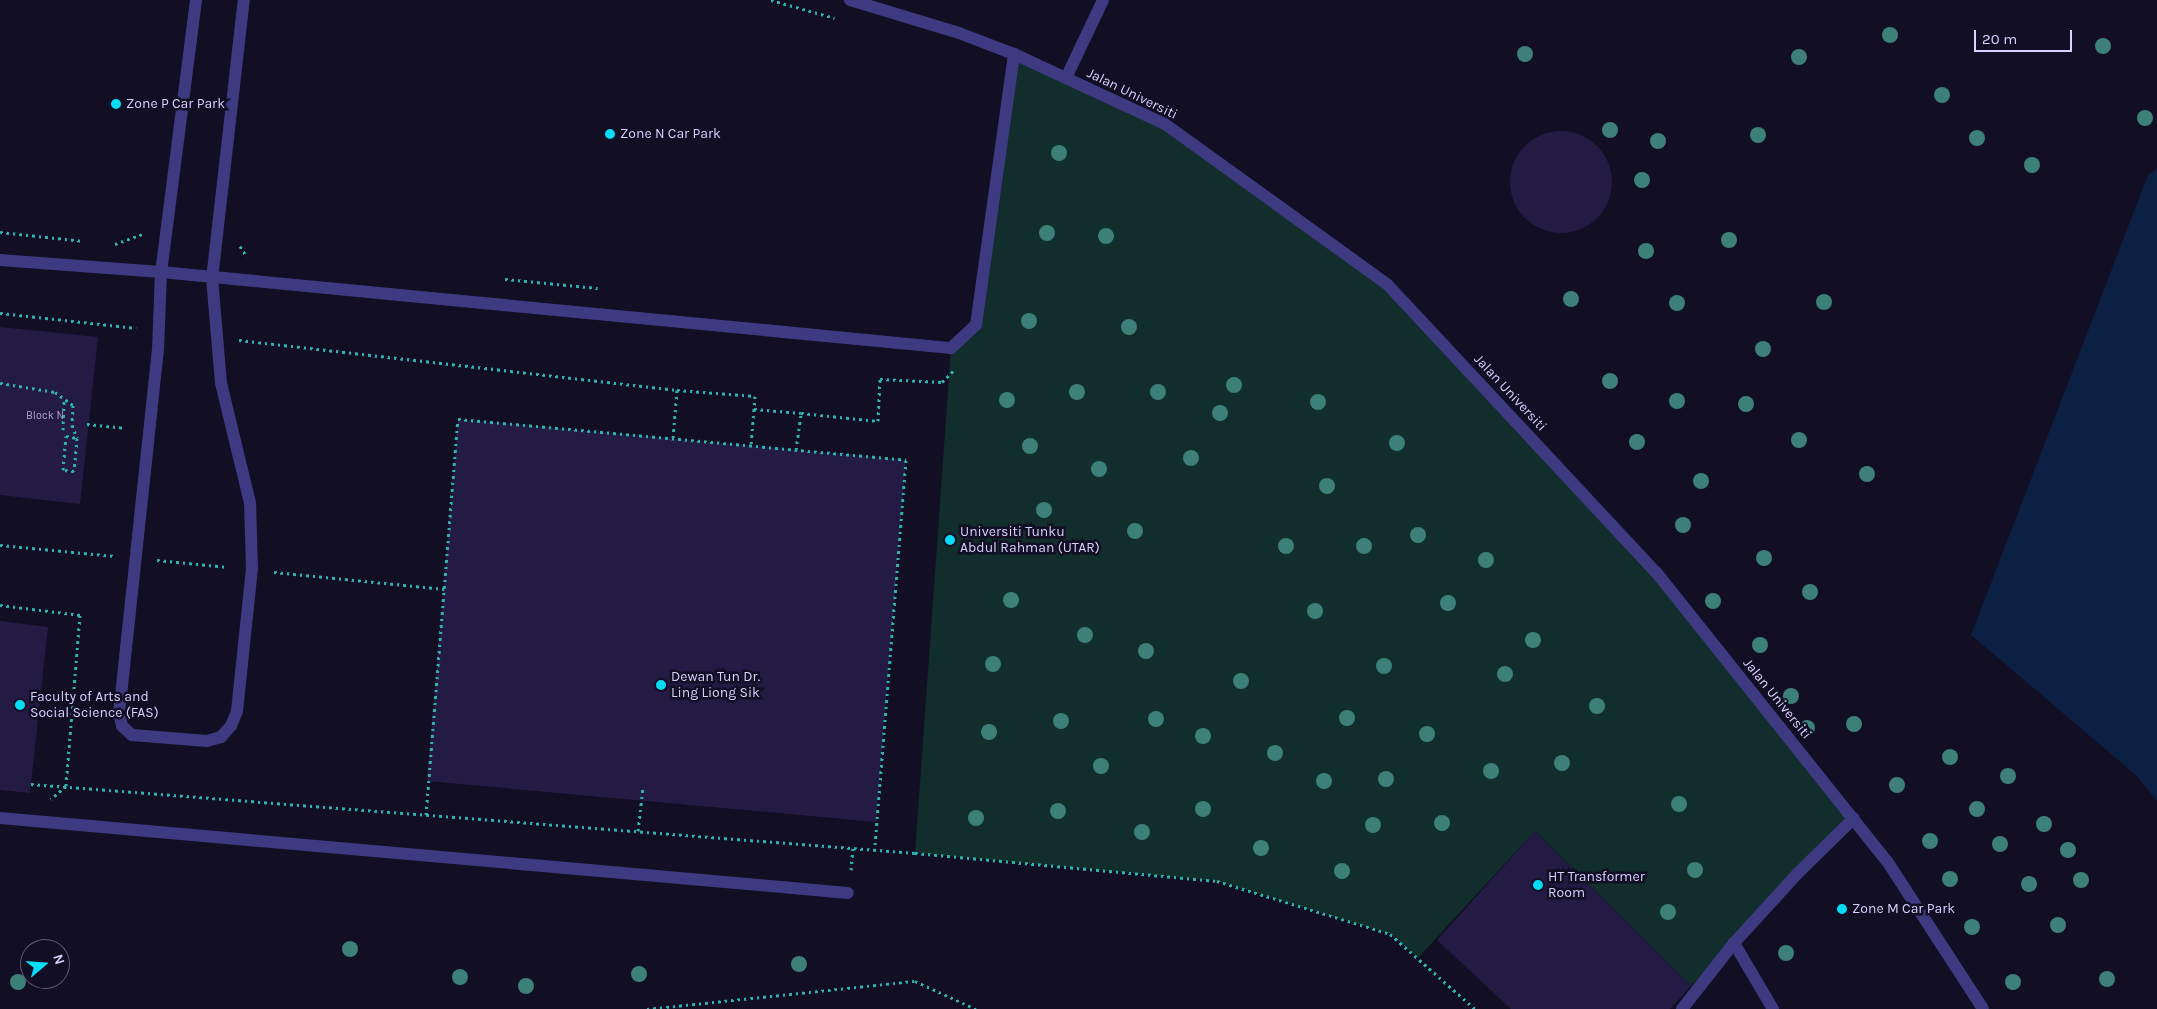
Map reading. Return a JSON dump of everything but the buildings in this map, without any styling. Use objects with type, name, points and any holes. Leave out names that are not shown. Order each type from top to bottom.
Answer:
[{"type":"street","points":[[196,0],[161,272],[158,331],[119,712],[122,726],[132,734],[207,741],[220,736],[231,726],[237,711],[252,569],[250,503],[221,383],[212,279],[244,0]]},
{"type":"street","name":"Jalan Universiti","points":[[850,0],[959,32],[1014,54],[1165,124],[1387,284],[1656,572],[1887,861],[1983,1009]]},
{"type":"street","points":[[1066,78],[1102,0]]},
{"type":"street","points":[[0,260],[161,272],[212,279],[951,348],[976,325],[1014,54]]},
{"type":"street","points":[[0,818],[848,893]]},
{"type":"street","points":[[1682,1009],[1734,944],[1796,875],[1854,818]]},
{"type":"street","points":[[1734,944],[1773,1009]]},
{"type":"path","points":[[771,0],[845,21]]},
{"type":"path","points":[[0,232],[87,241]]},
{"type":"path","points":[[106,243],[116,244],[146,233]]},
{"type":"path","points":[[237,241],[247,257],[257,258]]},
{"type":"path","points":[[502,279],[605,289]]},
{"type":"path","points":[[0,313],[158,331]]},
{"type":"path","points":[[217,337],[677,390],[755,396],[751,446]]},
{"type":"path","points":[[754,410],[878,421],[880,379],[942,382],[958,367]]},
{"type":"path","points":[[0,383],[55,392],[73,405],[72,425],[77,438],[74,471],[63,470],[66,436],[77,438]]},
{"type":"path","points":[[673,439],[677,390]]},
{"type":"path","points":[[63,430],[64,399]]},
{"type":"path","points":[[796,450],[801,413]]},
{"type":"path","points":[[426,814],[458,419],[906,460],[875,850]]},
{"type":"path","points":[[252,569],[444,589]]},
{"type":"path","points":[[0,605],[80,615],[66,786],[48,802]]},
{"type":"path","points":[[31,784],[875,850],[1217,881],[1390,934],[1475,1009]]},
{"type":"path","points":[[638,831],[643,787]]},
{"type":"path","points":[[647,1009],[915,981],[976,1009]]},
{"type":"green space","points":[[1014,54],[1165,124],[1387,284],[1656,572],[1854,818],[1691,986],[1535,831],[1418,958],[1390,934],[1217,881],[915,853],[951,348],[976,325]]},
{"type":"water","points":[[2157,168],[2157,801],[2137,776],[1971,635],[2148,175]]},
{"type":"place","name":"Zone P Car Park","points":[[116,104]]},
{"type":"place","name":"Zone N Car Park","points":[[610,134]]},
{"type":"place","name":"Universiti Tunku Abdul Rahman (UTAR)","points":[[950,540]]},
{"type":"place","name":"Dewan Tun Dr. Ling Liong Sik","points":[[661,685]]},
{"type":"place","name":"Faculty of Arts and Social Science (FAS)","points":[[20,705]]},
{"type":"place","name":"HT Transformer Room","points":[[1538,885]]},
{"type":"place","name":"Zone M Car Park","points":[[1842,909]]}]
